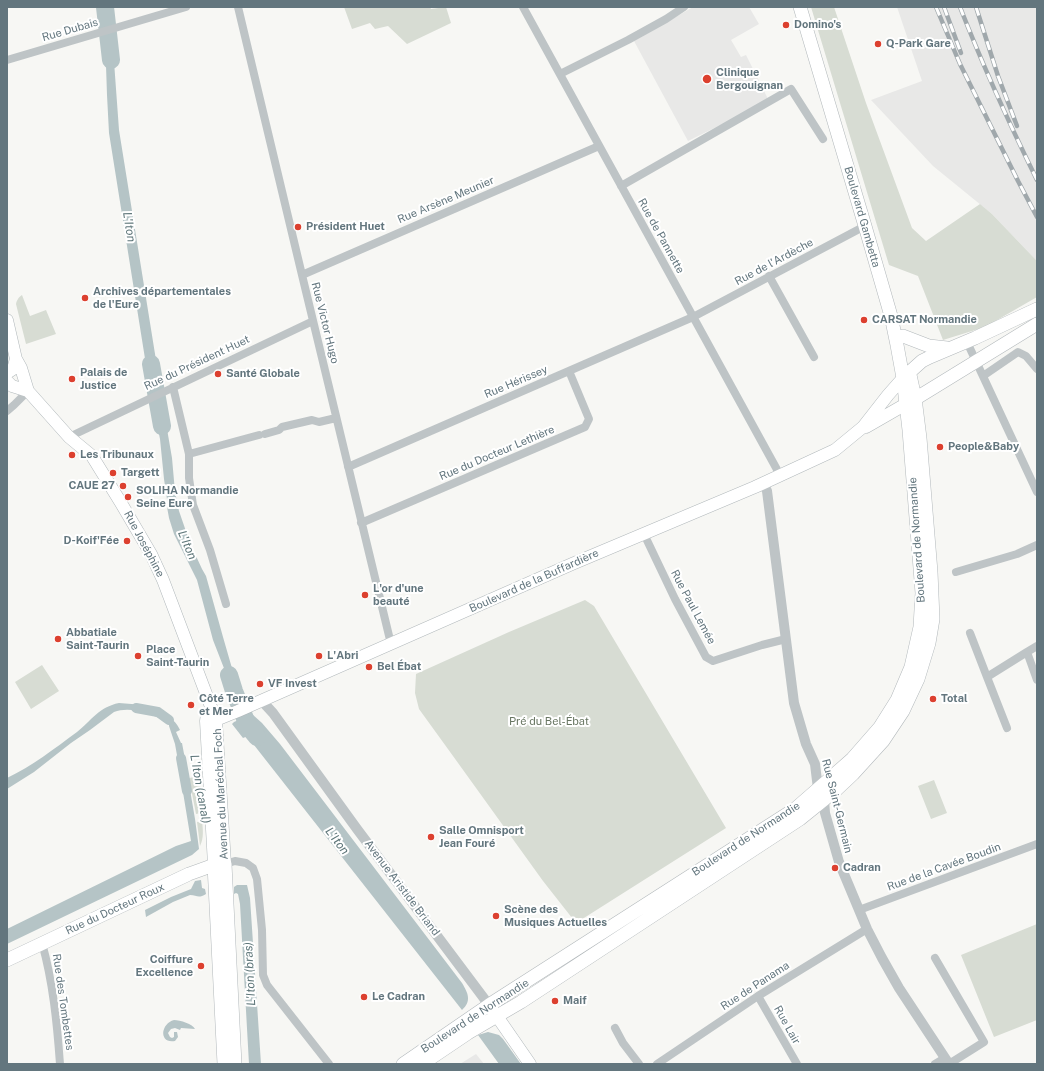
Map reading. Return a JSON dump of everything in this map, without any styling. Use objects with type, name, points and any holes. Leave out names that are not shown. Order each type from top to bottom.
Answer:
[{"type":"main road","name":"Boulevard Gambetta","points":[[800,7],[865,226],[906,375]]},
{"type":"main road","points":[[808,7],[893,294],[903,336],[906,375],[920,438]]},
{"type":"main road","points":[[906,375],[930,357],[949,348],[967,342],[1037,309]]},
{"type":"main road","points":[[7,320],[16,359],[21,368],[28,391]]},
{"type":"main road","points":[[911,401],[1037,324]]},
{"type":"main road","points":[[903,336],[928,346],[949,348]]},
{"type":"main road","points":[[7,373],[13,369],[16,359]]},
{"type":"main road","name":"Boulevard de la Buffardière","points":[[858,432],[906,375]]},
{"type":"main road","name":"Rue Joséphine","points":[[7,381],[12,386],[28,391],[69,436],[92,456],[151,554],[163,580],[208,699]]},
{"type":"main road","points":[[920,438],[923,403],[927,391]]},
{"type":"main road","name":"Boulevard de la Buffardière","points":[[211,720],[250,706],[572,564],[780,476],[835,450],[858,432],[911,401]]},
{"type":"main road","name":"Boulevard de Normandie","points":[[422,1064],[468,1033],[521,1002],[797,822],[880,727],[897,700],[911,667],[920,627],[922,593],[909,430],[911,401]]},
{"type":"main road","name":"Boulevard de Normandie","points":[[402,1064],[489,1005],[795,808],[853,774],[883,741],[903,711],[918,679],[929,643],[933,619],[933,595],[920,438]]},
{"type":"main road","name":"Avenue du Maréchal Foch","points":[[208,699],[211,720],[219,864],[235,1064]]},
{"type":"main road","name":"Avenue du Maréchal Foch","points":[[219,864],[224,1064]]},
{"type":"main road","name":"Rue du Docteur Roux","points":[[7,960],[183,877],[219,864]]},
{"type":"main road","name":"Avenue Aristide Briand","points":[[489,1005],[530,1064]]},
{"type":"street","name":"Rue Dubais","points":[[7,60],[186,7]]},
{"type":"street","name":"Rue Victor Hugo","points":[[238,7],[391,644]]},
{"type":"street","name":"Rue de Pannette","points":[[523,7],[780,476]]},
{"type":"street","points":[[560,74],[628,40],[666,19],[684,7]]},
{"type":"street","points":[[621,186],[791,89],[823,139]]},
{"type":"street","name":"Rue Arsène Meunier","points":[[302,275],[599,146]]},
{"type":"street","name":"Rue de l'Ardèche","points":[[693,317],[865,226]]},
{"type":"street","points":[[769,276],[814,357]]},
{"type":"street","name":"Rue Hérissey","points":[[348,467],[693,317]]},
{"type":"street","name":"Rue du Président Huet","points":[[69,436],[313,321]]},
{"type":"street","points":[[967,342],[1037,492]]},
{"type":"street","points":[[983,376],[1018,352],[1026,356],[1037,369]]},
{"type":"street","name":"Rue du Docteur Lethière","points":[[362,523],[585,427],[589,419],[569,371]]},
{"type":"street","points":[[173,387],[189,454],[189,478],[193,504],[210,550],[226,604]]},
{"type":"street","points":[[7,411],[28,391]]},
{"type":"street","points":[[189,454],[279,430],[282,427],[312,420],[319,422],[336,418]]},
{"type":"street","name":"Rue Saint-Germain","points":[[763,483],[767,491],[794,703],[806,744],[815,764],[825,813],[838,862],[867,929],[899,988],[947,1061]]},
{"type":"street","name":"Rue Paul Lemée","points":[[644,534],[675,599],[706,657],[713,661],[786,639]]},
{"type":"street","points":[[956,572],[1017,554],[1037,545]]},
{"type":"street","points":[[970,633],[1007,728]]},
{"type":"street","points":[[987,677],[1037,646]]},
{"type":"street","points":[[1027,652],[1037,680]]},
{"type":"street","points":[[273,713],[280,692]]},
{"type":"street","name":"Avenue Aristide Briand","points":[[262,700],[489,1005]]},
{"type":"street","name":"Rue de la Cavée Boudin","points":[[859,910],[1037,844]]},
{"type":"street","points":[[219,864],[235,861],[242,862],[253,868],[257,879],[261,914],[264,975],[267,986],[329,1064]]},
{"type":"street","name":"Rue de Panama","points":[[662,1063],[758,996],[867,929]]},
{"type":"street","name":"Rue des Tombettes","points":[[42,943],[47,959],[56,1020],[60,1064]]},
{"type":"street","points":[[934,958],[984,1042],[947,1061],[935,1064]]},
{"type":"street","name":"Rue Lair","points":[[758,996],[797,1064]]},
{"type":"street","points":[[615,1028],[623,1043],[639,1064]]},
{"type":"shaded area","name":"Clinique Bergouignan","points":[[693,7],[749,7],[759,24],[731,40],[741,57],[746,55],[769,101],[688,141],[634,41]]},
{"type":"shaded area","points":[[897,7],[1037,7],[1037,261],[992,214],[933,166],[871,100],[922,81]]},
{"type":"shaded area","points":[[476,1054],[484,1064],[460,1064]]},
{"type":"green space","points":[[344,7],[430,7],[431,9],[446,7],[451,23],[407,44],[388,26],[375,29],[370,23],[352,29]]},
{"type":"green space","points":[[811,7],[834,7],[866,103],[912,228],[926,241],[980,204],[992,214],[1037,261],[1037,297],[985,327],[943,340],[918,276],[889,265]]},
{"type":"green space","points":[[22,295],[30,316],[46,310],[56,334],[26,344],[16,304]]},
{"type":"green space","name":"Pré du Bel-Ébat","points":[[585,600],[594,606],[726,828],[576,923],[543,881],[419,709],[415,693],[416,674]]},
{"type":"green space","points":[[42,665],[59,691],[31,709],[15,682]]},
{"type":"green space","points":[[200,776],[201,813],[196,814],[189,778]]},
{"type":"green space","points":[[934,780],[947,813],[931,819],[918,786]]},
{"type":"green space","points":[[202,821],[203,837],[200,846],[197,822]]},
{"type":"green space","points":[[1037,924],[1037,1020],[994,1037],[961,955]]},
{"type":"water","points":[[102,7],[110,7],[112,23],[104,25]]},
{"type":"water","points":[[112,34],[119,130],[160,385],[150,390],[109,133],[105,36]]},
{"type":"water","points":[[162,400],[179,511],[190,543],[206,576],[240,696],[233,699],[227,676],[213,640],[197,580],[174,534],[169,518],[160,439],[153,404]]},
{"type":"water","points":[[119,703],[153,707],[147,713],[130,710],[114,712],[34,772],[7,789],[7,778],[51,751],[77,732],[96,714],[112,705]]},
{"type":"water","points":[[161,709],[174,721],[180,730],[176,732],[182,743],[187,770],[180,772],[175,744],[169,725],[162,719],[154,716]]},
{"type":"water","points":[[252,714],[280,744],[462,983],[466,990],[468,1000],[462,1010],[248,736],[243,738],[232,724]]},
{"type":"water","points":[[188,778],[199,849],[192,855],[7,944],[7,929],[176,846],[191,841],[181,780]]},
{"type":"water","points":[[201,880],[202,888],[205,889],[206,894],[199,897],[190,895],[173,902],[146,917],[145,910],[191,889],[195,881]]},
{"type":"water","name":"L'Iton (bras)","points":[[237,885],[247,885],[250,898],[261,1064],[249,1064],[240,904],[238,894],[234,894],[234,887]]},
{"type":"water","points":[[174,1020],[192,1025],[195,1029],[171,1029],[168,1033],[170,1037],[174,1037],[174,1032],[177,1032],[178,1037],[175,1041],[166,1040],[163,1033],[164,1029],[169,1022]]},
{"type":"water","points":[[488,1032],[499,1035],[521,1064],[499,1064],[478,1035]]},
{"type":"waterway","name":"L'Iton","points":[[105,7],[111,60]]},
{"type":"waterway","name":"L'Iton","points":[[151,364],[162,426]]},
{"type":"waterway","name":"L'Iton","points":[[229,675],[248,726],[257,737]]},
{"type":"waterway","name":"L'Iton (canal)","points":[[136,708],[158,712],[169,720]]},
{"type":"waterway","name":"L'Iton (canal)","points":[[181,758],[187,791]]},
{"type":"railway","points":[[936,7],[960,64],[1037,217]]},
{"type":"railway","points":[[944,7],[961,53]]},
{"type":"railway","points":[[960,7],[1016,137],[1037,180]]},
{"type":"railway","points":[[976,7],[998,76],[1017,126]]},
{"type":"place","name":"Domino's","points":[[786,25]]},
{"type":"place","name":"Q-Park Gare","points":[[878,44]]},
{"type":"place","name":"Clinique Bergouignan","points":[[707,79]]},
{"type":"place","name":"Président Huet","points":[[298,227]]},
{"type":"place","name":"Archives départementales de l'Eure","points":[[85,298]]},
{"type":"place","name":"CARSAT Normandie","points":[[864,320]]},
{"type":"place","name":"Santé Globale","points":[[218,374]]},
{"type":"place","name":"Palais de Justice","points":[[72,379]]},
{"type":"place","name":"People&Baby","points":[[940,447]]},
{"type":"place","name":"Les Tribunaux","points":[[72,455]]},
{"type":"place","name":"Targett","points":[[113,473]]},
{"type":"place","name":"CAUE 27","points":[[123,486]]},
{"type":"place","name":"SOLIHA Normandie Seine Eure","points":[[128,497]]},
{"type":"place","name":"D-Koif'Fée","points":[[127,541]]},
{"type":"place","name":"L'or d'une beauté","points":[[365,595]]},
{"type":"place","name":"Abbatiale Saint-Taurin","points":[[58,639]]},
{"type":"place","name":"Place Saint-Taurin","points":[[138,656]]},
{"type":"place","name":"L'Abri","points":[[319,656]]},
{"type":"place","name":"Bel Ébat","points":[[369,667]]},
{"type":"place","name":"VF Invest","points":[[260,684]]},
{"type":"place","name":"Total","points":[[933,699]]},
{"type":"place","name":"Côté Terre et Mer","points":[[191,705]]},
{"type":"place","name":"Salle Omnisport Jean Fouré","points":[[431,837]]},
{"type":"place","name":"Cadran","points":[[835,868]]},
{"type":"place","name":"Scène des Musiques Actuelles","points":[[496,916]]},
{"type":"place","name":"Coiffure Excellence","points":[[201,966]]},
{"type":"place","name":"Le Cadran","points":[[364,997]]},
{"type":"place","name":"Maif","points":[[555,1001]]}]
